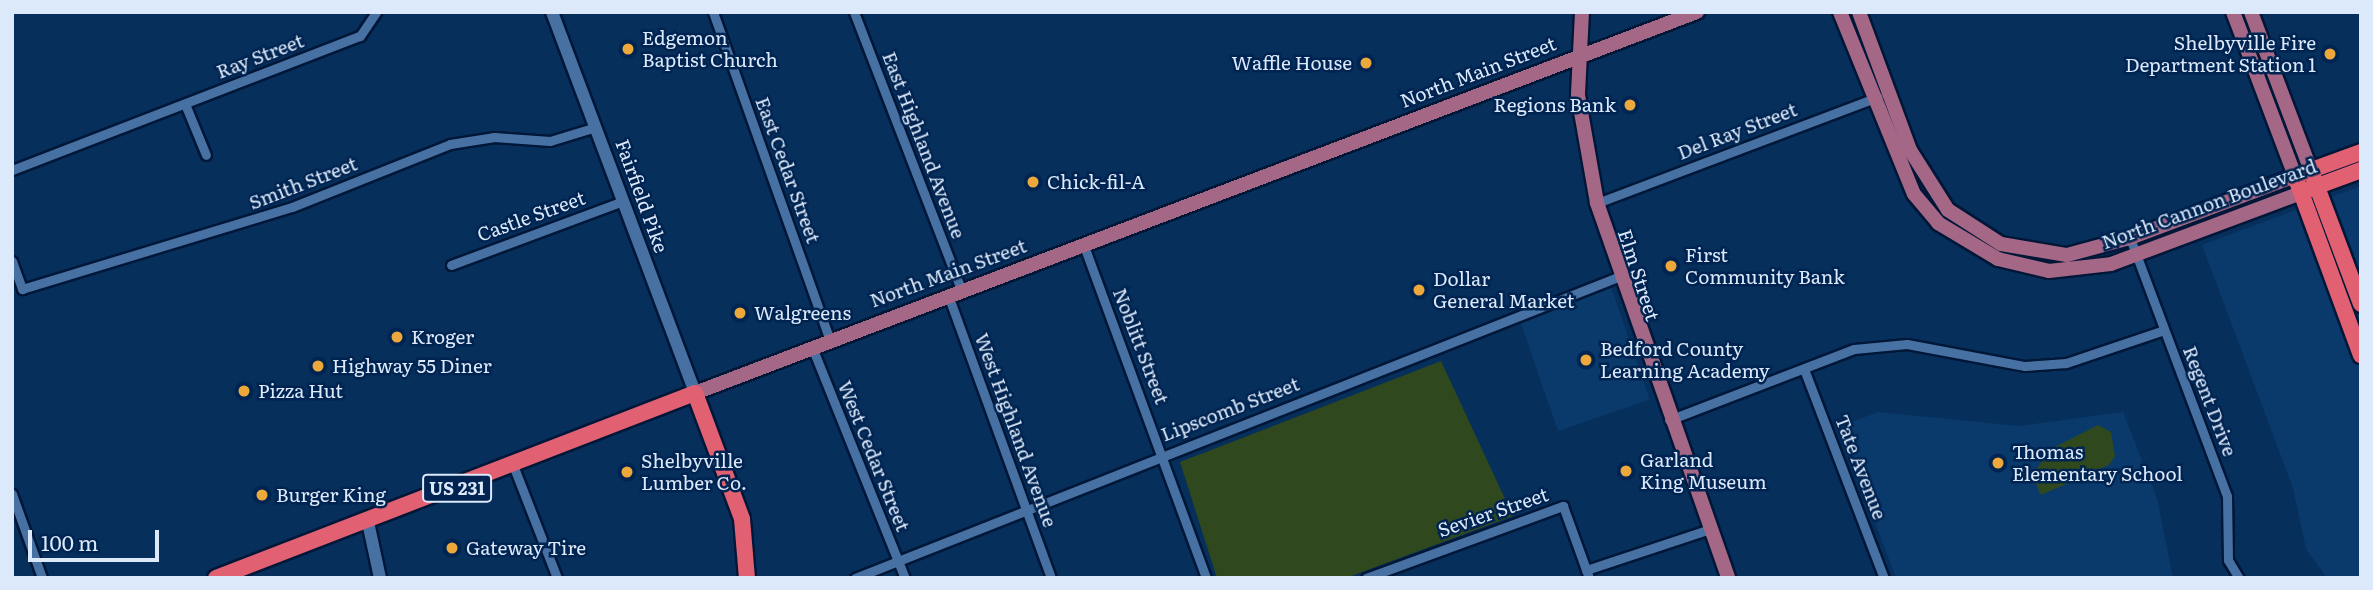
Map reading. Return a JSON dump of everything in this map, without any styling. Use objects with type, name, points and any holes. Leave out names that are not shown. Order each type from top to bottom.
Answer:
[{"type":"highway","name":"North Cannon Boulevard","points":[[2301,192],[2308,178],[2361,152]]},
{"type":"highway","name":"North Cannon Boulevard","points":[[2308,178],[2361,170]]},
{"type":"highway","points":[[2308,178],[2361,304]]},
{"type":"highway","points":[[2301,192],[2361,355]]},
{"type":"highway","points":[[695,393],[742,519],[747,578]]},
{"type":"highway","name":"North Main Street","points":[[216,578],[368,522],[695,393]]},
{"type":"main road","name":"Elm Street","points":[[1582,12],[1578,95],[1597,203],[1618,277],[1668,420],[1728,578]]},
{"type":"main road","name":"North Main Street","points":[[695,393],[812,346],[1084,246],[1697,12]]},
{"type":"main road","name":"North Cannon Boulevard","points":[[1840,12],[1872,98],[1914,194],[1938,223],[1971,248],[2049,271],[2136,255],[2301,192]]},
{"type":"main road","name":"North Cannon Boulevard","points":[[1859,12],[1925,179],[1948,210],[1978,233],[2031,252],[2067,255],[2130,238],[2308,178]]},
{"type":"main road","points":[[2233,12],[2259,80],[2308,178]]},
{"type":"main road","points":[[2251,12],[2308,178]]},
{"type":"street","name":"Ray Street","points":[[12,170],[360,36],[376,12]]},
{"type":"street","name":"Fairfield Pike","points":[[552,12],[695,393]]},
{"type":"street","name":"East Cedar Street","points":[[713,12],[830,340]]},
{"type":"street","name":"East Highland Avenue","points":[[854,12],[954,293]]},
{"type":"street","points":[[2259,80],[2274,74]]},
{"type":"street","name":"Del Ray Street","points":[[1597,203],[1889,93]]},
{"type":"street","points":[[185,104],[206,155]]},
{"type":"street","name":"Smith Street","points":[[12,261],[22,289],[267,216],[450,144],[494,137],[550,141],[596,127]]},
{"type":"street","name":"Castle Street","points":[[451,265],[623,201]]},
{"type":"street","name":"Regent Drive","points":[[2130,238],[2227,496],[2228,560],[2239,578]]},
{"type":"street","name":"Noblitt Street","points":[[1084,246],[1163,453],[1206,578]]},
{"type":"street","name":"Lipscomb Street","points":[[855,578],[1028,511],[1163,453],[1618,277]]},
{"type":"street","name":"West Highland Avenue","points":[[954,293],[1051,578]]},
{"type":"street","points":[[1668,420],[1854,349],[1907,344],[2025,366],[2066,363],[2164,330]]},
{"type":"street","name":"West Cedar Street","points":[[812,346],[905,578]]},
{"type":"street","name":"Tate Avenue","points":[[1804,369],[1884,578]]},
{"type":"street","points":[[513,465],[556,578]]},
{"type":"street","points":[[12,494],[42,578]]},
{"type":"street","name":"Sevier Street","points":[[1366,578],[1563,506],[1588,574],[1710,529]]},
{"type":"street","points":[[368,522],[380,578]]},
{"type":"shaded area","points":[[2361,186],[2361,578],[2327,578],[2306,549],[2293,488],[2202,245]]},
{"type":"shaded area","name":"Bedford County Learning Academy","points":[[1611,287],[1650,400],[1558,431],[1519,319]]},
{"type":"shaded area","name":"Thomas Elementary School","points":[[1878,412],[2019,426],[2123,412],[2157,499],[2173,578],[1896,578],[1839,427]]},
{"type":"green space","points":[[1441,361],[1513,516],[1346,578],[1217,578],[1180,462]]},
{"type":"green space","points":[[2098,425],[2111,432],[2115,456],[2109,465],[2041,495],[2032,475],[2051,449]]},
{"type":"place","name":"Edgemon Baptist Church","points":[[628,49]]},
{"type":"place","name":"Shelbyville Fire Department Station 1","points":[[2330,54]]},
{"type":"place","name":"Waffle House","points":[[1366,63]]},
{"type":"place","name":"Regions Bank","points":[[1630,105]]},
{"type":"place","name":"Chick-fil-A","points":[[1033,182]]},
{"type":"place","name":"First Community Bank","points":[[1671,266]]},
{"type":"place","name":"Dollar General Market","points":[[1419,290]]},
{"type":"place","name":"Walgreens","points":[[740,313]]},
{"type":"place","name":"Kroger","points":[[397,337]]},
{"type":"place","name":"Bedford County Learning Academy","points":[[1586,360]]},
{"type":"place","name":"Highway 55 Diner","points":[[318,366]]},
{"type":"place","name":"Pizza Hut","points":[[244,391]]},
{"type":"place","name":"Thomas Elementary School","points":[[1998,463]]},
{"type":"place","name":"Garland King Museum","points":[[1626,471]]},
{"type":"place","name":"Shelbyville Lumber Co.","points":[[627,472]]},
{"type":"place","name":"Burger King","points":[[262,495]]},
{"type":"place","name":"Gateway Tire","points":[[452,548]]}]
